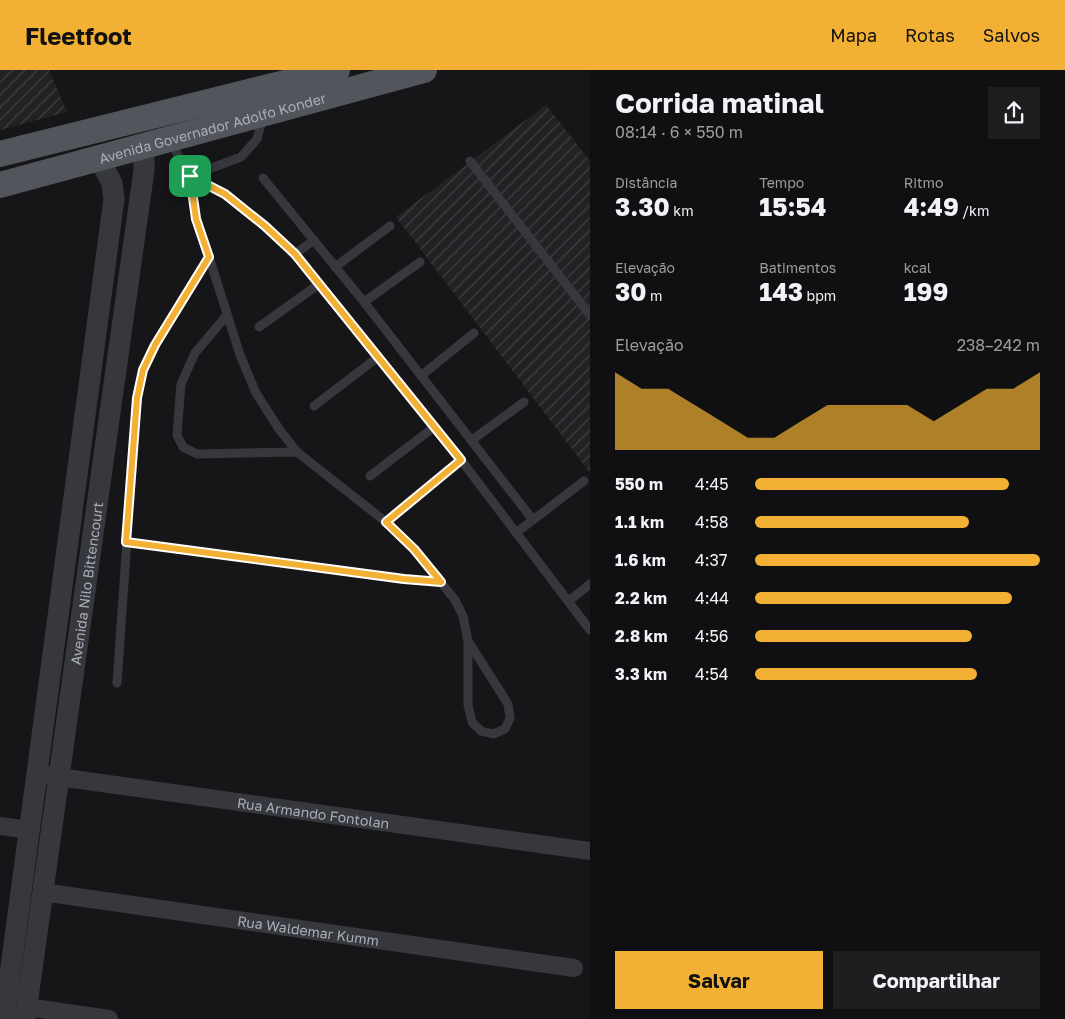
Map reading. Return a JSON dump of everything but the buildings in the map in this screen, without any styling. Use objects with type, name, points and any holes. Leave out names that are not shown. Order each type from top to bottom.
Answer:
[{"type":"main road","name":"Avenida Governador Adolfo Konder","points":[[0,154],[338,70]]},
{"type":"main road","name":"Avenida Governador Adolfo Konder","points":[[0,185],[424,70]]},
{"type":"street","name":"Avenida Nilo Bittencourt","points":[[26,1013],[144,170],[144,147]]},
{"type":"street","name":"Avenida Nilo Bittencourt","points":[[4,1019],[7,946],[30,830],[114,199],[112,183],[99,159]]},
{"type":"street","name":"Rua Armando Fontolan","points":[[37,774],[590,850]]},
{"type":"street","points":[[0,826],[30,830]]},
{"type":"street","name":"Rua Waldemar Kumm","points":[[42,892],[574,968]]},
{"type":"street","points":[[26,1013],[110,1019]]},
{"type":"lane","points":[[190,176],[241,157],[257,138],[264,114]]},
{"type":"lane","points":[[169,140],[190,176],[196,219],[227,315],[256,393],[297,452],[386,522],[414,549],[441,582],[462,616],[468,641],[468,705],[472,722],[481,731],[494,734],[505,729],[510,718],[508,704],[468,641]]},
{"type":"lane","points":[[470,161],[590,315]]},
{"type":"lane","points":[[190,176],[225,194],[265,226],[295,254],[461,460],[590,630]]},
{"type":"lane","points":[[263,178],[364,302],[533,520]]},
{"type":"lane","points":[[335,267],[390,226]]},
{"type":"lane","points":[[295,254],[314,240]]},
{"type":"lane","points":[[117,683],[137,398],[143,370],[155,345],[209,257]]},
{"type":"lane","points":[[364,302],[420,262]]},
{"type":"lane","points":[[258,328],[319,284]]},
{"type":"lane","points":[[227,315],[195,353],[181,384],[177,435],[183,447],[197,454],[297,452]]},
{"type":"lane","points":[[422,376],[474,333]]},
{"type":"lane","points":[[314,406],[378,357]]},
{"type":"lane","points":[[472,440],[524,402]]},
{"type":"lane","points":[[370,476],[434,426]]},
{"type":"lane","points":[[386,522],[461,460]]},
{"type":"lane","points":[[517,532],[584,481]]},
{"type":"lane","points":[[126,542],[404,579],[441,582]]},
{"type":"lane","points":[[569,601],[590,584]]},
{"type":"shaded area","points":[[0,70],[49,70],[67,112],[0,130]]},
{"type":"shaded area","points":[[546,105],[590,161],[590,473],[396,217]]},
{"type":"route","points":[[190,176],[225,194],[265,226],[295,254],[461,460],[386,522],[414,549],[441,582],[404,579],[126,542],[137,398],[143,370],[155,345],[209,257],[196,219],[190,176]]}]
